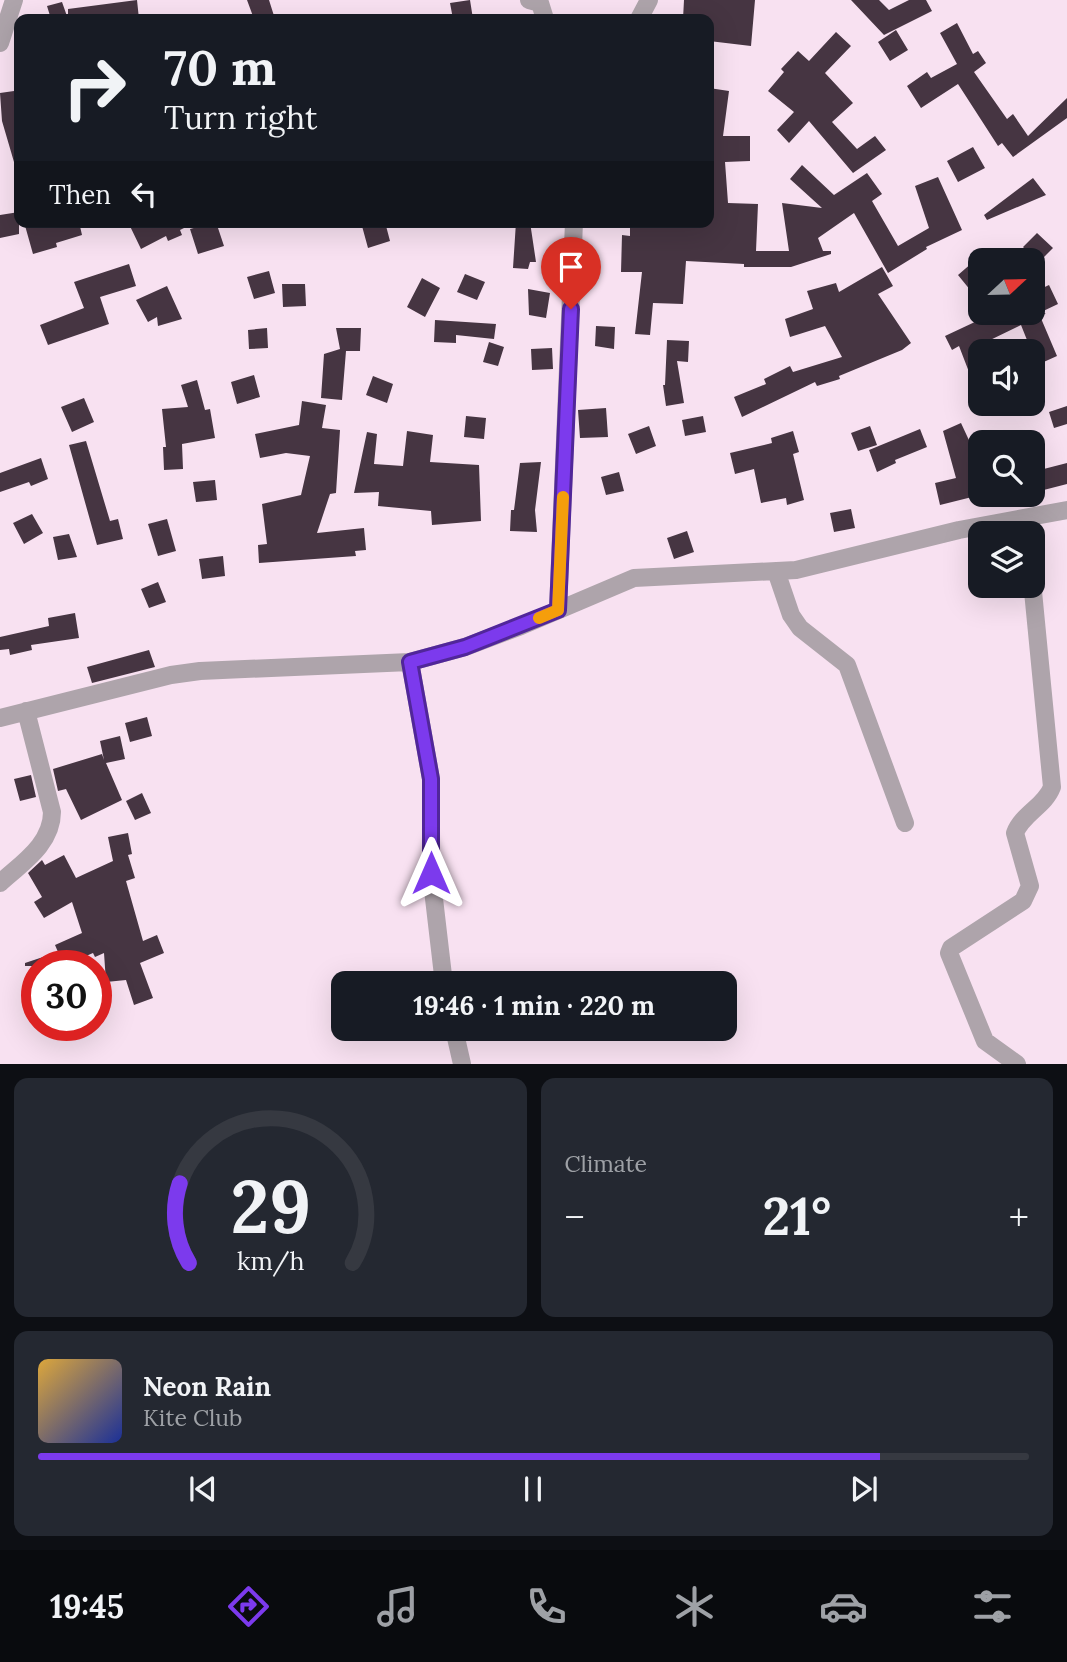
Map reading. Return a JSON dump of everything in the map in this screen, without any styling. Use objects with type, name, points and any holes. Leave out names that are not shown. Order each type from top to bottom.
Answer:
[{"type":"street","points":[[0,43],[14,0]]},
{"type":"street","points":[[529,0],[540,3],[543,14]]},
{"type":"street","points":[[558,610],[575,228]]},
{"type":"street","points":[[1036,521],[1067,509]]},
{"type":"street","points":[[0,718],[200,671],[410,662],[465,647],[634,578],[806,568],[968,529]]},
{"type":"street","points":[[776,571],[791,615],[800,628],[847,665],[905,823]]},
{"type":"street","points":[[1017,1063],[985,1041],[949,953],[951,948],[1023,901],[1029,894],[1030,886],[1015,833],[1018,826],[1048,798],[1052,787],[1034,598]]},
{"type":"street","points":[[410,662],[431,779],[431,873],[442,971]]},
{"type":"street","points":[[0,883],[37,851],[52,824],[52,812],[26,711]]},
{"type":"street","points":[[457,1041],[463,1063]]},
{"type":"building","points":[[137,0],[138,14],[68,14],[68,9]]},
{"type":"building","points":[[247,0],[269,0],[273,14],[252,14]]},
{"type":"building","points":[[470,0],[472,14],[452,14],[450,3]]},
{"type":"building","points":[[684,0],[755,0],[751,46],[714,42],[714,14],[683,14]]},
{"type":"building","points":[[851,0],[879,0],[889,10],[909,0],[926,0],[932,11],[884,35]]},
{"type":"building","points":[[62,2],[66,14],[49,14],[47,6]]},
{"type":"building","points":[[957,23],[973,54],[978,51],[986,63],[974,72],[1007,119],[1013,114],[1028,136],[1067,98],[1067,118],[1013,157],[1002,143],[998,146],[958,84],[921,108],[907,86],[927,72],[931,78],[957,64],[940,33]]},
{"type":"building","points":[[896,30],[908,50],[890,61],[878,42]]},
{"type":"building","points":[[836,32],[851,46],[825,73],[853,103],[832,122],[857,149],[875,136],[886,150],[853,173],[809,121],[789,143],[777,130],[794,112],[768,91],[784,72],[781,69],[798,51],[809,61]]},
{"type":"building","points":[[714,89],[729,91],[723,136],[750,136],[750,161],[725,162],[728,203],[758,204],[756,251],[789,251],[782,203],[822,208],[790,179],[802,165],[834,195],[867,173],[882,194],[872,201],[898,246],[929,228],[915,186],[938,177],[962,230],[926,247],[927,249],[888,273],[854,213],[818,238],[823,251],[831,251],[831,254],[791,267],[744,267],[744,264],[686,261],[683,304],[653,303],[650,335],[635,334],[642,272],[621,272],[622,235],[630,236],[630,228],[714,228]]},
{"type":"building","points":[[14,91],[14,162],[2,121],[0,93]]},
{"type":"building","points":[[973,147],[985,168],[958,182],[947,161]]},
{"type":"building","points":[[1033,178],[1046,195],[987,220],[984,215]]},
{"type":"building","points":[[14,213],[14,228],[19,228],[19,234],[0,238],[0,215]]},
{"type":"building","points":[[26,228],[80,228],[82,235],[56,243],[57,247],[33,254]]},
{"type":"building","points":[[131,228],[184,228],[180,230],[182,235],[168,241],[166,236],[141,249]]},
{"type":"building","points":[[218,228],[224,246],[198,254],[190,229]]},
{"type":"building","points":[[363,228],[387,228],[390,241],[368,248]]},
{"type":"building","points":[[516,228],[531,228],[536,262],[530,262],[528,269],[513,268]]},
{"type":"building","points":[[1037,233],[1053,248],[1045,256],[1045,248],[1023,247]]},
{"type":"building","points":[[129,264],[136,286],[100,297],[109,324],[48,345],[40,325],[84,308],[74,282]]},
{"type":"building","points":[[968,266],[968,287],[958,275]]},
{"type":"building","points":[[882,267],[893,286],[878,294],[911,343],[902,350],[839,376],[840,379],[817,386],[815,382],[742,417],[734,397],[766,384],[764,379],[790,366],[793,372],[842,357],[825,326],[790,337],[785,319],[813,309],[807,291],[836,283],[839,292]]},
{"type":"building","points":[[269,271],[275,293],[254,299],[247,277]]},
{"type":"building","points":[[465,274],[485,282],[477,300],[457,292]]},
{"type":"building","points":[[422,278],[440,288],[425,317],[407,307]]},
{"type":"building","points":[[282,284],[305,284],[306,306],[283,307]]},
{"type":"building","points":[[1049,285],[1058,304],[1045,310],[1045,287]]},
{"type":"building","points":[[167,286],[182,319],[158,326],[157,317],[148,322],[136,300]]},
{"type":"building","points":[[528,289],[550,293],[546,318],[529,315]]},
{"type":"building","points":[[435,320],[496,324],[494,339],[456,335],[456,343],[434,342]]},
{"type":"building","points":[[968,325],[1019,326],[992,339],[968,339],[968,369],[959,346],[952,350],[945,336]]},
{"type":"building","points":[[596,326],[615,327],[614,349],[595,346]]},
{"type":"building","points":[[1021,326],[1044,326],[1057,356],[1045,361],[1045,339],[1027,339]]},
{"type":"building","points":[[267,328],[268,348],[249,349],[248,330]]},
{"type":"building","points":[[336,328],[361,328],[360,351],[346,351],[342,400],[321,398],[324,354],[340,349]]},
{"type":"building","points":[[667,340],[689,341],[688,362],[677,361],[684,403],[666,406],[663,385]]},
{"type":"building","points":[[489,342],[504,347],[498,366],[483,362]]},
{"type":"building","points":[[552,348],[553,369],[532,370],[531,349]]},
{"type":"building","points":[[254,375],[260,397],[237,404],[231,382]]},
{"type":"building","points":[[373,376],[393,384],[387,403],[366,395]]},
{"type":"building","points":[[197,380],[205,410],[210,409],[215,438],[182,444],[183,469],[164,470],[163,447],[166,447],[162,409],[188,407],[181,385]]},
{"type":"building","points":[[84,398],[94,422],[72,432],[61,407]]},
{"type":"building","points":[[302,401],[326,405],[322,428],[340,430],[336,493],[330,494],[317,533],[364,528],[366,550],[355,551],[356,556],[259,563],[258,545],[267,544],[262,504],[301,495],[310,456],[286,453],[260,458],[255,434],[299,425]]},
{"type":"building","points":[[1067,406],[1067,424],[1054,428],[1049,412]]},
{"type":"building","points":[[606,408],[608,437],[580,438],[578,410]]},
{"type":"building","points":[[466,416],[486,418],[484,439],[464,437]]},
{"type":"building","points":[[703,416],[706,432],[685,436],[682,420]]},
{"type":"building","points":[[961,423],[968,438],[968,498],[940,505],[935,483],[956,478],[943,431]]},
{"type":"building","points":[[649,426],[656,446],[636,454],[628,434]]},
{"type":"building","points":[[870,426],[877,445],[858,451],[851,433]]},
{"type":"building","points":[[920,429],[927,447],[895,460],[896,463],[877,472],[869,450]]},
{"type":"building","points":[[407,431],[433,435],[430,462],[479,465],[481,521],[432,525],[431,511],[378,506],[379,492],[354,493],[367,432],[377,434],[374,464],[403,466]]},
{"type":"building","points":[[793,431],[799,452],[793,454],[804,500],[787,505],[786,498],[761,503],[754,469],[735,474],[730,453],[772,443],[771,438]]},
{"type":"building","points":[[86,441],[110,521],[118,519],[123,539],[97,545],[69,445]]},
{"type":"building","points":[[41,458],[48,479],[31,486],[29,482],[0,492],[0,473]]},
{"type":"building","points":[[541,462],[535,510],[537,532],[510,531],[520,463]]},
{"type":"building","points":[[1067,463],[1067,484],[1045,490],[1045,469]]},
{"type":"building","points":[[619,472],[624,491],[606,495],[601,477]]},
{"type":"building","points":[[215,480],[217,500],[196,502],[193,482]]},
{"type":"building","points":[[851,509],[855,528],[834,532],[830,513]]},
{"type":"building","points":[[32,514],[43,533],[24,544],[13,523]]},
{"type":"building","points":[[167,519],[176,551],[158,556],[148,524]]},
{"type":"building","points":[[687,531],[694,552],[674,559],[667,538]]},
{"type":"building","points":[[69,534],[77,557],[58,560],[53,537]]},
{"type":"building","points":[[223,556],[225,576],[202,579],[199,559]]},
{"type":"building","points":[[158,582],[166,602],[149,608],[141,589]]},
{"type":"building","points":[[75,613],[79,638],[31,645],[32,650],[10,655],[9,649],[0,650],[0,637],[49,626],[48,618]]},
{"type":"building","points":[[149,650],[155,667],[92,683],[87,667]]},
{"type":"building","points":[[147,717],[152,736],[130,742],[125,723]]},
{"type":"building","points":[[120,736],[125,759],[106,763],[122,800],[81,820],[66,789],[58,791],[53,769],[102,754],[104,760],[100,741]]},
{"type":"building","points":[[31,775],[36,797],[20,801],[14,779]]},
{"type":"building","points":[[142,793],[151,813],[135,820],[126,801]]},
{"type":"building","points":[[128,833],[132,854],[128,855],[135,878],[126,881],[143,941],[157,935],[164,953],[140,963],[153,998],[134,1005],[126,980],[112,981],[112,950],[57,950],[55,945],[82,933],[72,902],[44,918],[34,902],[42,897],[28,873],[42,860],[45,865],[64,855],[76,878],[113,861],[108,837]]},
{"type":"slow traffic","points":[[539,618],[558,610],[563,497]]},
{"type":"route","points":[[431,873],[431,779],[410,662],[465,647],[558,610],[571,309]]}]
